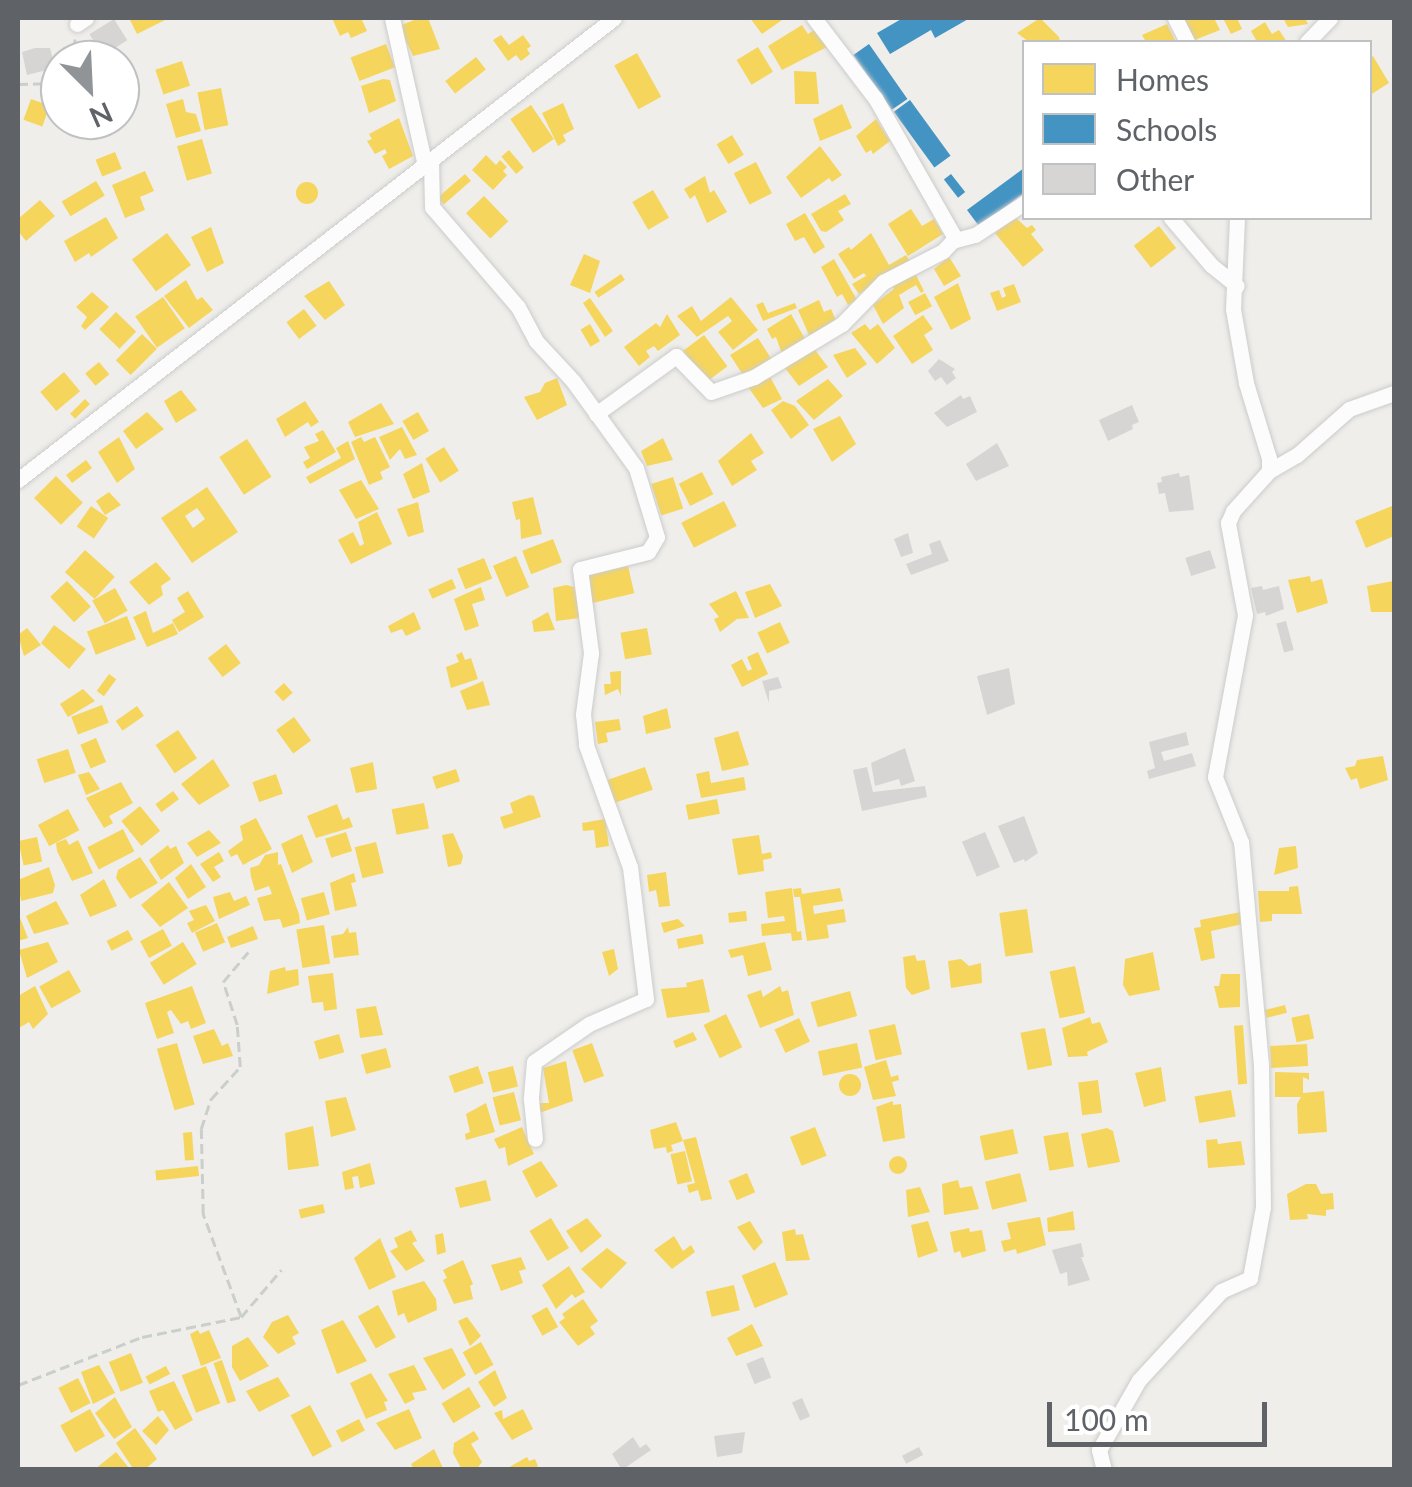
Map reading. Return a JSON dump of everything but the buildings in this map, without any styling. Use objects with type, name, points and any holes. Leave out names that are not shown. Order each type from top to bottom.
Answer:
[{"type":"street","points":[[392,18],[428,164],[432,207],[518,307],[536,342],[636,468],[657,537],[648,552],[580,569],[590,652],[584,714],[586,745],[630,867],[646,999],[589,1024],[534,1062],[531,1099],[535,1140]]},
{"type":"street","points":[[18,480],[614,18]]},
{"type":"street","points":[[596,414],[676,356],[711,392],[754,377],[842,324],[882,282],[944,251],[954,238],[875,98],[814,18]]},
{"type":"street","points":[[1309,40],[1330,18]]},
{"type":"street","points":[[952,241],[975,236],[1022,204]]},
{"type":"street","points":[[1173,220],[1211,265],[1238,286]]},
{"type":"street","points":[[1237,220],[1238,286],[1233,309],[1269,471]]},
{"type":"street","points":[[1104,1470],[1099,1450],[1139,1380],[1221,1291],[1250,1278],[1263,1207],[1262,1065],[1241,842],[1215,777],[1245,615],[1228,523],[1254,484],[1269,471],[1297,454],[1349,409],[1394,394]]},
{"type":"path","points":[[241,1318],[204,1214],[201,1129],[211,1099],[240,1067],[236,1025],[223,982],[248,952]]},
{"type":"path","points":[[18,1383],[142,1337],[241,1318],[281,1270]]}]
